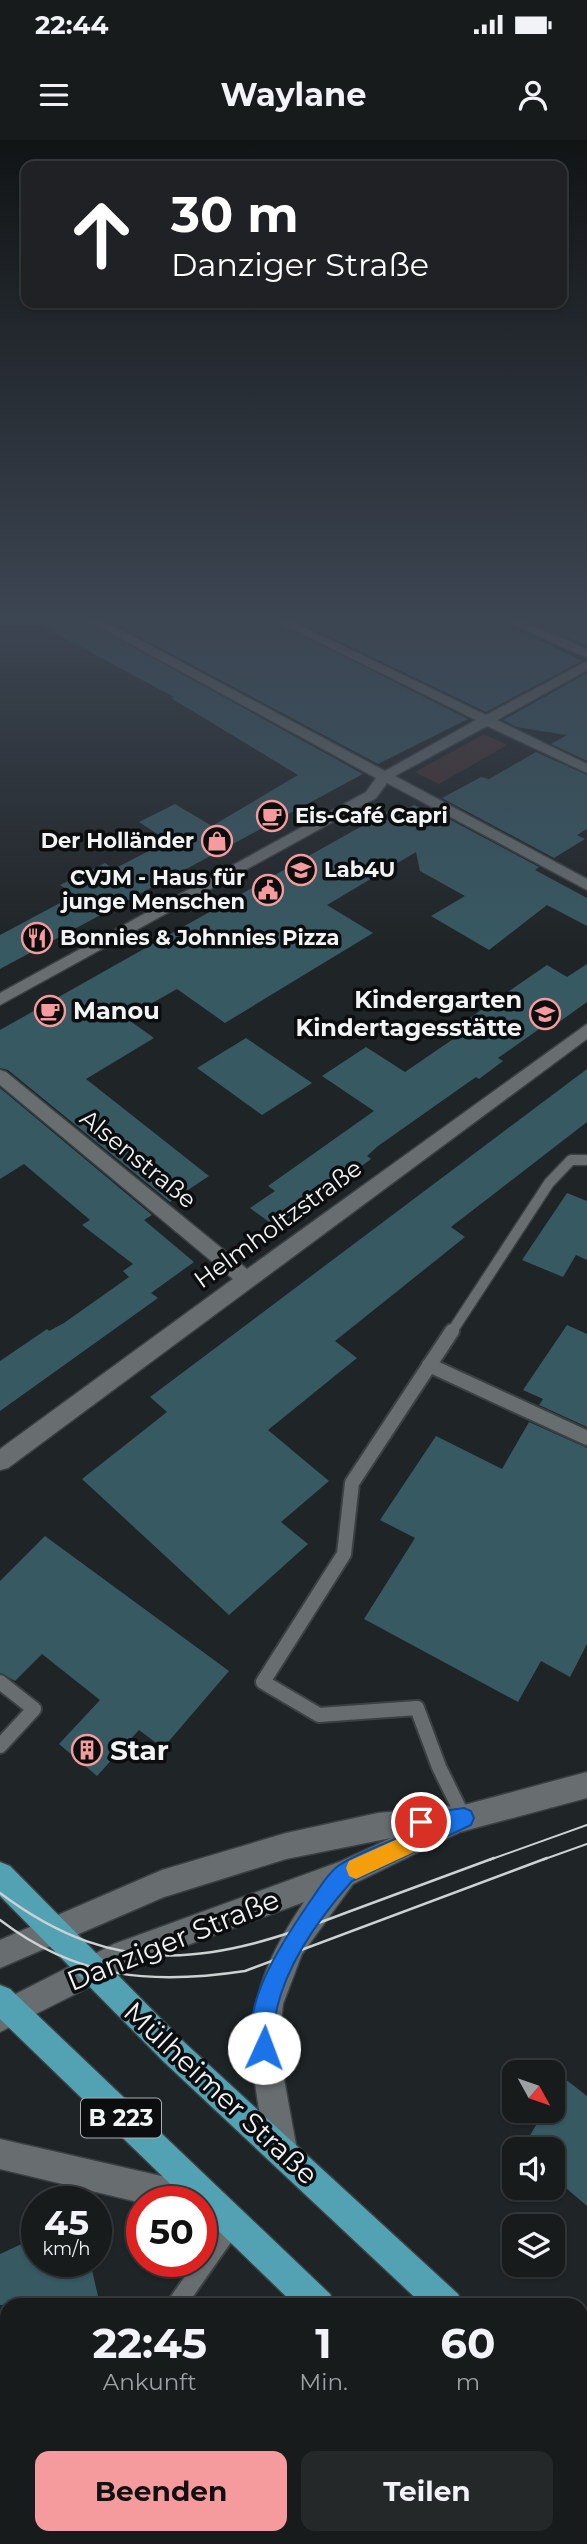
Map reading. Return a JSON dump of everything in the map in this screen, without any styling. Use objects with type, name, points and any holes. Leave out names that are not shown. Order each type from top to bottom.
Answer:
[{"type":"main road","name":"Mülheimer Straße","points":[[0,1876],[91,1969],[440,2298]]},
{"type":"main road","name":"B 223","points":[[4,2009],[311,2298]]},
{"type":"street","points":[[290,726],[587,885]]},
{"type":"street","points":[[0,1000],[371,795],[384,777],[476,726]]},
{"type":"street","points":[[500,726],[587,769]]},
{"type":"street","name":"Helmholtzstraße","points":[[0,1461],[587,1030]]},
{"type":"street","name":"Alsenstraße","points":[[0,1076],[246,1279]]},
{"type":"street","name":"Danziger Straße","points":[[0,1954],[162,1884],[286,1846],[378,1826],[464,1818],[587,1785]]},
{"type":"street","name":"Danziger Straße","points":[[4,2009],[168,1937],[344,1874],[464,1818]]},
{"type":"street","points":[[282,2150],[264,2063],[265,2010],[284,1958],[321,1901],[344,1874]]},
{"type":"street","points":[[0,2154],[223,2213]]},
{"type":"lane","points":[[464,1818],[439,1766],[417,1708],[319,1715],[263,1682],[344,1554],[352,1483],[549,1183],[571,1160],[587,1160]]},
{"type":"lane","points":[[429,1365],[587,1438]]},
{"type":"lane","points":[[0,1682],[34,1709],[0,1746]]},
{"type":"lane","points":[[180,2298],[223,2213]]},
{"type":"shaded area","points":[[484,734],[507,745],[439,784],[415,772]]},
{"type":"building","points":[[217,726],[277,726],[363,774],[0,969],[0,935],[75,895],[60,885],[105,863],[114,869],[168,841],[139,822],[175,804],[212,826],[298,775]]},
{"type":"building","points":[[307,726],[454,726],[378,764]]},
{"type":"building","points":[[587,726],[587,761],[551,744],[567,735],[516,727]]},
{"type":"building","points":[[536,752],[587,775],[587,829],[577,835],[585,839],[554,858],[442,798],[481,777],[489,779]]},
{"type":"building","points":[[401,804],[408,808],[414,805],[423,809],[426,807],[539,867],[535,870],[587,898],[587,926],[547,905],[489,950],[431,916],[465,896],[420,871],[416,852],[327,905],[373,933],[225,1023],[177,989],[126,1018],[154,1038],[86,1079],[209,1176],[170,1202],[8,1070],[0,1068],[0,1030]]},
{"type":"building","points":[[587,964],[587,1002],[548,1030],[542,1027],[498,1058],[503,1061],[378,1146],[367,1156],[371,1159],[346,1178],[276,1227],[250,1208],[275,1191],[268,1186],[374,1111],[322,1076],[366,1047],[405,1072],[459,1035],[452,1030],[547,965],[567,977]]},
{"type":"building","points":[[246,1038],[312,1083],[262,1115],[197,1068]]},
{"type":"building","points":[[587,1069],[587,1122],[451,1227],[465,1237],[335,1341],[357,1358],[268,1430],[329,1481],[281,1522],[308,1544],[229,1615],[82,1479],[167,1412],[150,1397]]},
{"type":"building","points":[[0,1088],[152,1215],[144,1220],[194,1262],[151,1293],[158,1298],[0,1411],[0,1361],[47,1329],[49,1331],[64,1323],[129,1277],[123,1271],[133,1264],[82,1225],[90,1220],[24,1164],[0,1179]]},
{"type":"building","points":[[567,1193],[587,1201],[587,1260],[576,1255],[563,1277],[522,1260]]},
{"type":"building","points":[[567,1325],[587,1334],[587,1427],[539,1405],[543,1399],[523,1390]]},
{"type":"building","points":[[529,1422],[587,1448],[587,1644],[570,1677],[541,1661],[518,1702],[364,1619],[415,1538],[380,1520],[436,1436],[502,1469]]},
{"type":"building","points":[[45,1536],[229,1671],[163,1748],[139,1730],[97,1776],[59,1744],[100,1700],[42,1654],[15,1681],[0,1673],[0,1581]]},
{"type":"building","points":[[565,2079],[587,2096],[587,2206],[565,2187],[565,2137],[529,2137],[537,2123],[565,2123]]},
{"type":"building","points":[[21,2244],[21,2277],[94,2277],[98,2298],[0,2298],[0,2254]]},
{"type":"tram line","points":[[489,1860],[587,1825]]},
{"type":"tram line","points":[[542,1860],[587,1844]]},
{"type":"tram line","points":[[0,1893],[44,1922],[87,1941],[129,1952],[170,1955],[212,1952],[255,1943],[494,1858]]},
{"type":"tram line","points":[[0,1920],[29,1940],[87,1966],[147,1977],[211,1975],[245,1971],[547,1858]]},
{"type":"slow traffic","points":[[356,1868],[424,1837]]},
{"type":"place","name":"Eis-Café Capri","points":[[272,816]]},
{"type":"place","name":"Der Holländer","points":[[217,841]]},
{"type":"place","name":"Lab4U","points":[[301,870]]},
{"type":"place","name":"CVJM - Haus für junge Menschen","points":[[268,890]]},
{"type":"place","name":"Bonnies & Johnnies Pizza","points":[[37,938]]},
{"type":"place","name":"Manou","points":[[50,1011]]},
{"type":"place","name":"Kindergarten Kindertagesstätte","points":[[545,1014]]},
{"type":"place","name":"Star","points":[[87,1750]]},
{"type":"route","points":[[264,2048],[265,2010],[284,1958],[321,1901],[344,1874],[464,1818],[421,1822]]}]
